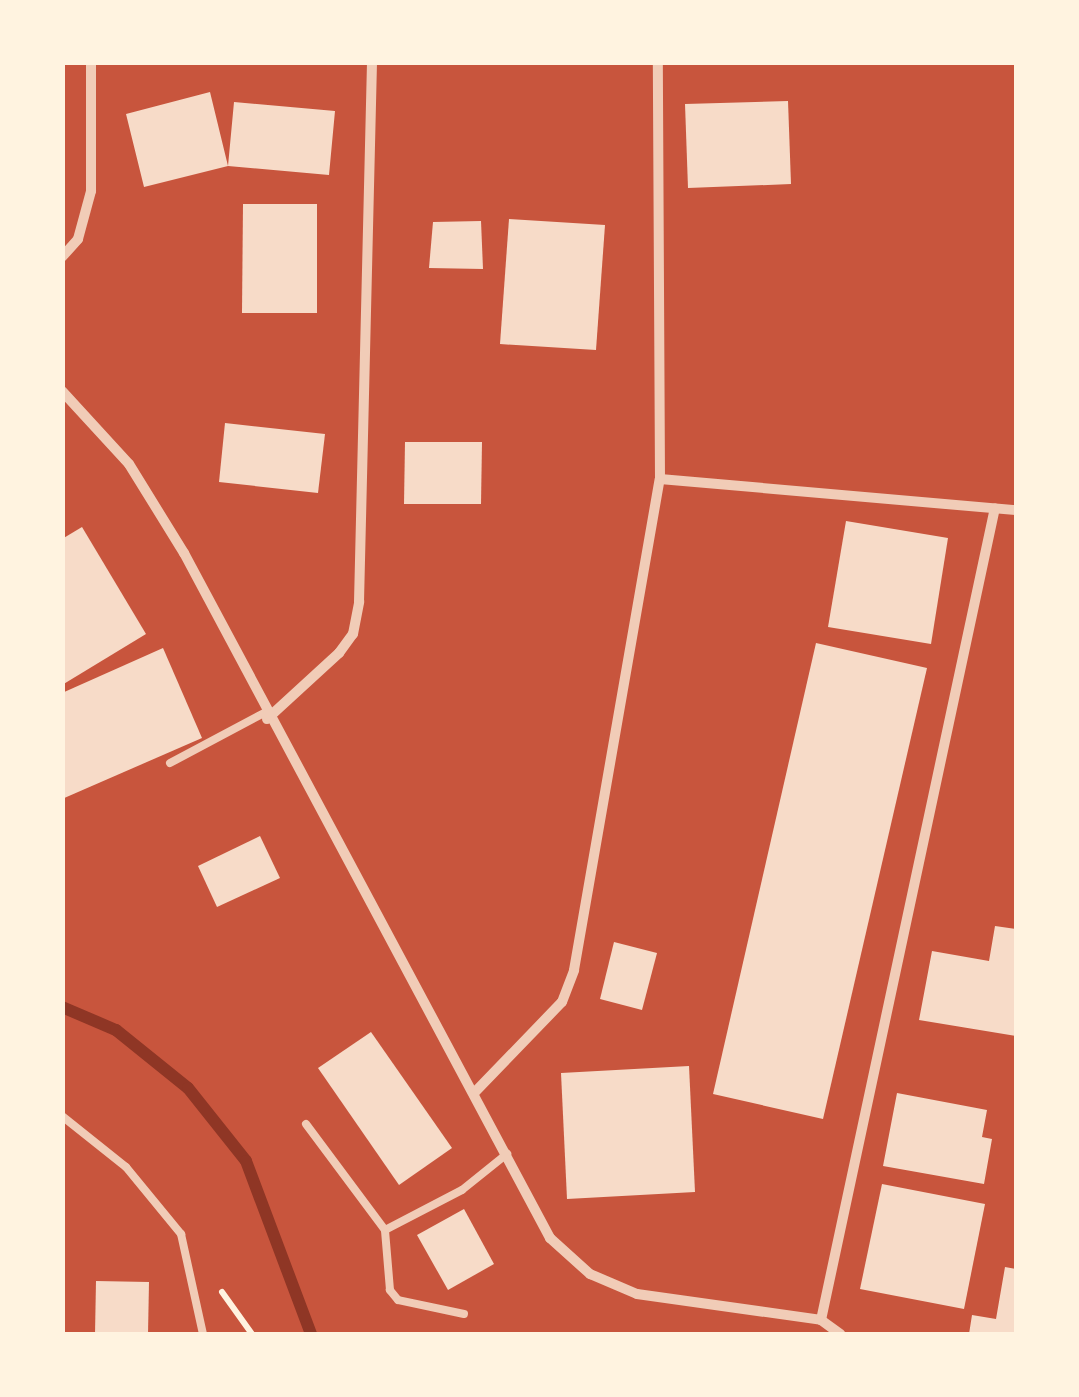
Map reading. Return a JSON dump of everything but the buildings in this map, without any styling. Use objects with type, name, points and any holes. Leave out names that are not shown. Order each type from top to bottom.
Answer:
[{"type":"street","points":[[62,257],[78,239],[91,191],[91,62]]},
{"type":"street","points":[[266,716],[339,652],[353,634],[359,602],[372,62]]},
{"type":"street","points":[[475,1092],[562,1002],[574,970],[660,479],[658,62]]},
{"type":"street","points":[[62,390],[129,464],[184,553],[266,716],[475,1092],[550,1238],[590,1274],[637,1294],[820,1320],[840,1334]]},
{"type":"street","points":[[660,479],[1016,510]]},
{"type":"street","points":[[820,1320],[995,508]]},
{"type":"lane","points":[[170,762],[266,716]]},
{"type":"lane","points":[[62,1116],[126,1167],[181,1234],[203,1334]]},
{"type":"lane","points":[[306,1124],[385,1230],[390,1290],[398,1300],[464,1314]]},
{"type":"lane","points":[[385,1230],[462,1190],[507,1154]]},
{"type":"waterway","points":[[62,1007],[116,1030],[188,1088],[246,1161],[311,1334]]}]
